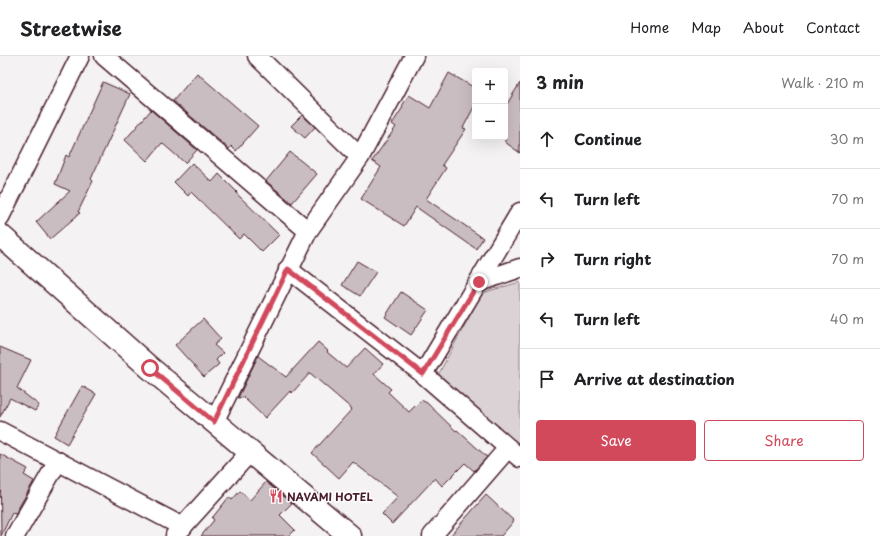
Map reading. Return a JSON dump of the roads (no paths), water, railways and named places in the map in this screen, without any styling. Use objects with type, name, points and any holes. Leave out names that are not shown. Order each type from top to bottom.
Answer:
[{"type":"main road","points":[[0,235],[150,368],[350,536]]},
{"type":"street","points":[[0,217],[80,56]]},
{"type":"street","points":[[104,56],[308,231]]},
{"type":"street","points":[[257,56],[360,157]]},
{"type":"street","points":[[214,422],[308,231],[360,157],[414,56]]},
{"type":"street","points":[[423,374],[520,212]]},
{"type":"street","points":[[479,282],[520,268]]},
{"type":"street","points":[[288,269],[423,374],[514,453],[432,536]]},
{"type":"street","points":[[0,431],[58,461],[178,531],[250,452]]},
{"type":"street","points":[[15,536],[58,461]]},
{"type":"place","name":"NAVAMI HOTEL","points":[[276,496]]}]
